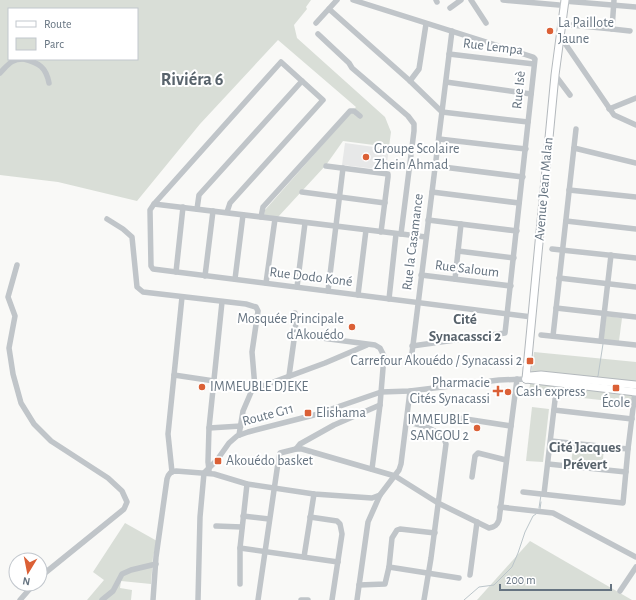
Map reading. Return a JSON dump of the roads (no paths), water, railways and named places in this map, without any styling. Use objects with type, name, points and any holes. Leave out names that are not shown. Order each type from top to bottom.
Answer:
[{"type":"main road","name":"Avenue Jean Malan","points":[[526,378],[555,75],[563,12],[561,1]]},
{"type":"main road","points":[[526,378],[541,375],[636,390]]},
{"type":"main road","points":[[526,378],[557,383],[636,390]]},
{"type":"street","points":[[316,23],[337,0]]},
{"type":"street","name":"Rue Isè","points":[[353,0],[533,57],[535,59],[505,333],[412,346]]},
{"type":"street","points":[[450,8],[461,0]]},
{"type":"street","points":[[471,0],[486,23]]},
{"type":"street","points":[[503,0],[614,2],[636,6]]},
{"type":"street","points":[[612,29],[614,2]]},
{"type":"street","points":[[329,9],[410,81],[442,112],[528,122]]},
{"type":"street","points":[[410,81],[419,69],[426,24]]},
{"type":"street","points":[[571,25],[630,31]]},
{"type":"street","name":"Rue la Casamance","points":[[411,361],[452,31]]},
{"type":"street","points":[[318,34],[356,71],[408,116],[414,124],[389,299]]},
{"type":"street","points":[[560,36],[614,115],[636,125]]},
{"type":"street","name":"Rue Lempa","points":[[449,54],[534,64]]},
{"type":"street","points":[[0,73],[14,60]]},
{"type":"street","points":[[27,60],[38,64],[44,69],[49,83]]},
{"type":"street","points":[[154,204],[281,62],[323,100],[230,202],[228,212]]},
{"type":"street","points":[[555,75],[570,95]]},
{"type":"street","points":[[197,209],[199,195],[302,81]]},
{"type":"street","points":[[446,82],[531,94]]},
{"type":"street","points":[[610,109],[636,98]]},
{"type":"street","points":[[261,217],[263,207],[350,111],[354,111],[360,116]]},
{"type":"street","points":[[553,336],[576,130]]},
{"type":"street","points":[[439,139],[526,149]]},
{"type":"street","points":[[574,148],[636,163]]},
{"type":"street","points":[[326,166],[388,174],[381,232]]},
{"type":"street","points":[[435,166],[523,177]]},
{"type":"street","points":[[328,291],[343,168]]},
{"type":"street","points":[[569,190],[636,197]]},
{"type":"street","points":[[302,192],[385,202]]},
{"type":"street","points":[[432,192],[519,203]]},
{"type":"street","points":[[154,204],[426,237]]},
{"type":"street","name":"Rue Dodo Koné","points":[[154,204],[150,210],[151,266],[153,269],[532,317]]},
{"type":"street","points":[[176,272],[183,207]]},
{"type":"street","points":[[205,276],[213,211]]},
{"type":"street","points":[[235,279],[244,215]]},
{"type":"street","points":[[107,219],[124,229],[132,237],[137,287],[143,292],[246,304],[256,307],[258,311],[252,352],[255,388]]},
{"type":"street","points":[[266,283],[275,219]]},
{"type":"street","points":[[428,220],[517,231]]},
{"type":"street","points":[[566,222],[636,229]]},
{"type":"street","points":[[297,287],[305,223]]},
{"type":"street","points":[[455,279],[461,224]]},
{"type":"street","points":[[358,295],[366,230]]},
{"type":"street","points":[[552,249],[636,258]]},
{"type":"street","points":[[458,251],[514,258]]},
{"type":"street","points":[[601,341],[611,256]]},
{"type":"street","points":[[17,265],[8,297],[16,316],[9,348],[13,374],[21,403],[34,424],[51,441],[108,478],[122,491],[127,502],[124,509],[48,571]]},
{"type":"street","name":"Rue Saloum","points":[[421,275],[510,286]]},
{"type":"street","points":[[560,278],[636,287]]},
{"type":"street","points":[[172,472],[168,434],[182,297]]},
{"type":"street","points":[[198,600],[200,517],[208,462],[209,428],[222,302]]},
{"type":"street","points":[[556,308],[636,317]]},
{"type":"street","points":[[289,376],[294,340],[296,336],[295,313]]},
{"type":"street","points":[[296,336],[299,335],[375,345],[380,348],[384,356],[372,469]]},
{"type":"street","points":[[541,335],[636,345]]},
{"type":"street","points":[[239,435],[243,411],[248,396],[252,390],[325,363],[367,345]]},
{"type":"street","points":[[174,375],[214,381]]},
{"type":"street","name":"Route G11","points":[[206,471],[217,460],[229,443],[239,435],[308,417],[381,392],[526,378]]},
{"type":"street","points":[[258,600],[279,454],[296,449],[302,449],[395,476],[438,503],[489,528],[493,527],[497,524],[500,507],[517,379]]},
{"type":"street","points":[[544,494],[557,383]]},
{"type":"street","points":[[357,600],[368,522],[380,495],[395,476],[401,464],[410,390]]},
{"type":"street","points":[[523,492],[622,503],[636,390]]},
{"type":"street","points":[[296,449],[300,444],[334,425],[380,405]]},
{"type":"street","points":[[554,410],[632,419]]},
{"type":"street","points":[[459,418],[511,426]]},
{"type":"street","points":[[407,422],[425,426],[443,438],[446,444],[424,600]]},
{"type":"street","points":[[209,428],[240,426]]},
{"type":"street","points":[[551,441],[628,449]]},
{"type":"street","points":[[472,477],[475,456],[478,453],[506,460]]},
{"type":"street","points":[[548,464],[626,472]]},
{"type":"street","points":[[153,600],[167,479],[168,475],[172,472],[206,471],[247,484],[314,494],[372,498],[380,495]]},
{"type":"street","points":[[240,584],[240,548],[247,484]]},
{"type":"street","points":[[304,557],[314,494]]},
{"type":"street","points":[[500,507],[554,512],[636,558]]},
{"type":"street","points":[[243,516],[269,519]]},
{"type":"street","points":[[310,517],[337,521],[340,524],[342,534],[332,600]]},
{"type":"street","points":[[470,575],[477,522]]},
{"type":"street","points":[[216,526],[242,527]]},
{"type":"street","points":[[359,585],[385,584],[389,567],[392,538],[397,530],[400,529],[434,533]]},
{"type":"street","points":[[240,548],[338,562]]},
{"type":"street","points":[[102,600],[113,590],[122,574],[131,570],[156,564]]},
{"type":"street","points":[[389,567],[459,578]]},
{"type":"street","points":[[620,591],[636,567]]},
{"type":"street","points":[[20,600],[27,592]]},
{"type":"street","points":[[301,600],[308,600]]},
{"type":"waterway","points":[[596,378],[598,376],[603,344]]},
{"type":"waterway","points":[[558,389],[567,387]]},
{"type":"waterway","points":[[553,390],[553,397]]},
{"type":"waterway","points":[[559,390],[585,393]]},
{"type":"waterway","points":[[539,508],[541,495]]},
{"type":"waterway","points":[[540,509],[541,502]]},
{"type":"waterway","points":[[464,600],[479,587],[494,585],[512,567],[525,532],[533,516],[536,514]]},
{"type":"place","name":"La Paillote Jaune","points":[[550,31]]},
{"type":"place","name":"Groupe Scolaire Zhein Ahmad","points":[[366,157]]},
{"type":"place","name":"Mosquée Principale d'Akouédo","points":[[352,327]]},
{"type":"place","name":"Carrefour Akouédo / Synacassi 2","points":[[530,361]]},
{"type":"place","name":"IMMEUBLE DJEKE","points":[[202,387]]},
{"type":"place","name":"École","points":[[616,388]]},
{"type":"place","name":"Pharmacie Cités Synacassi","points":[[498,391]]},
{"type":"place","name":"Cash express","points":[[508,392]]},
{"type":"place","name":"Elishama","points":[[308,413]]},
{"type":"place","name":"IMMEUBLE SANGOU 2","points":[[477,428]]},
{"type":"place","name":"Akouédo basket","points":[[218,461]]},
{"type":"district","name":"Riviéra 6","points":[[192,80]]},
{"type":"district","name":"Cité Synacassci 2","points":[[465,328]]},
{"type":"district","name":"Cité Jacques Prévert","points":[[585,456]]}]
